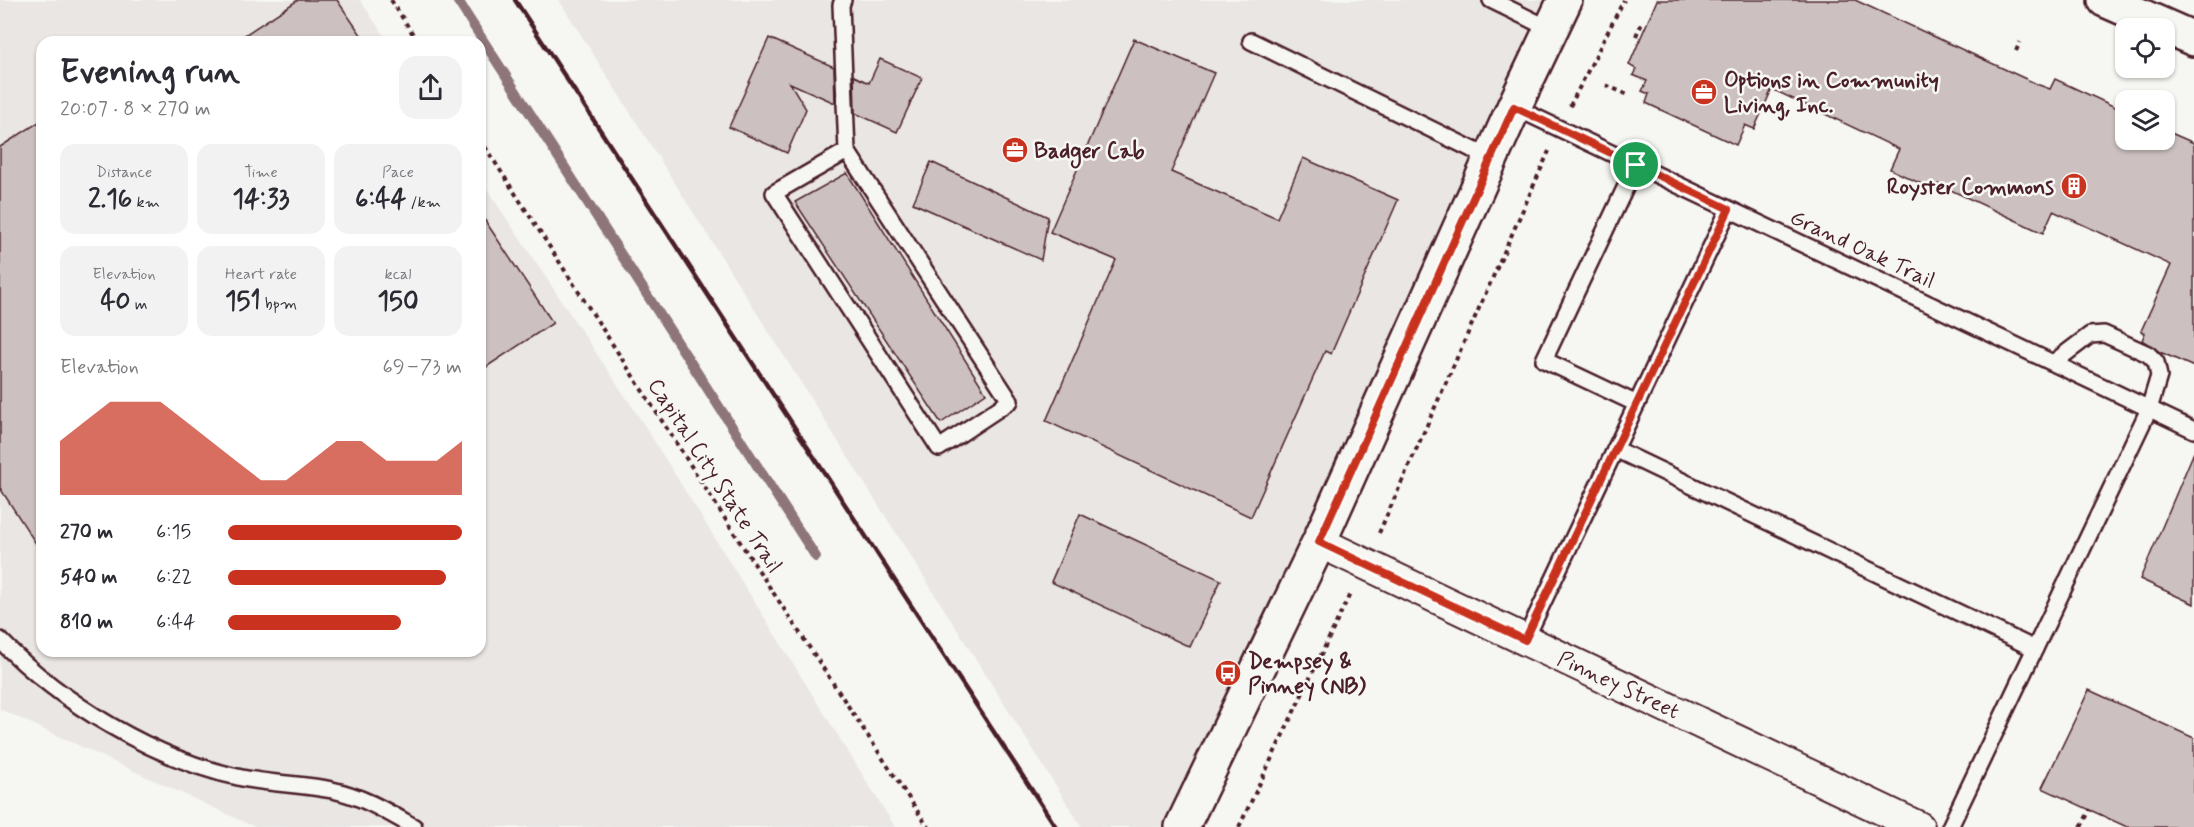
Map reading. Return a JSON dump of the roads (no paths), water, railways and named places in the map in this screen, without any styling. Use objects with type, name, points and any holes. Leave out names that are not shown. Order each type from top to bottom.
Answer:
[{"type":"street","points":[[1182,827],[1319,542],[1490,158],[1564,0]]},
{"type":"street","points":[[2105,0],[2194,39]]},
{"type":"street","name":"Pinney Street","points":[[1319,542],[1919,827]]},
{"type":"lane","points":[[1491,0],[1550,29]]},
{"type":"lane","points":[[841,2],[847,151],[1010,401],[939,448],[774,193],[847,151]]},
{"type":"lane","points":[[1251,41],[1490,158]]},
{"type":"lane","name":"Grand Oak Trail","points":[[1514,107],[2194,430]]},
{"type":"lane","points":[[1636,165],[1544,360],[1637,404]]},
{"type":"lane","points":[[1525,640],[1729,209]]},
{"type":"lane","points":[[1950,827],[2149,409],[2159,376],[2156,362],[2148,354],[2104,334],[2090,335],[2053,363]]},
{"type":"lane","points":[[1615,448],[2035,649]]},
{"type":"lane","points":[[0,640],[38,675],[74,702],[156,749],[195,765],[243,778],[332,790],[356,796],[414,827]]},
{"type":"waterway","points":[[457,0],[480,36]]},
{"type":"waterway","points":[[486,45],[816,557]]},
{"type":"railway","points":[[515,0],[1056,827]]},
{"type":"place","name":"Options in Community Living, Inc.","points":[[1704,92]]},
{"type":"place","name":"Badger Cab","points":[[1015,150]]},
{"type":"place","name":"Royster Commons","points":[[2074,186]]},
{"type":"place","name":"Dempsey & Pinney (NB)","points":[[1228,673]]}]
